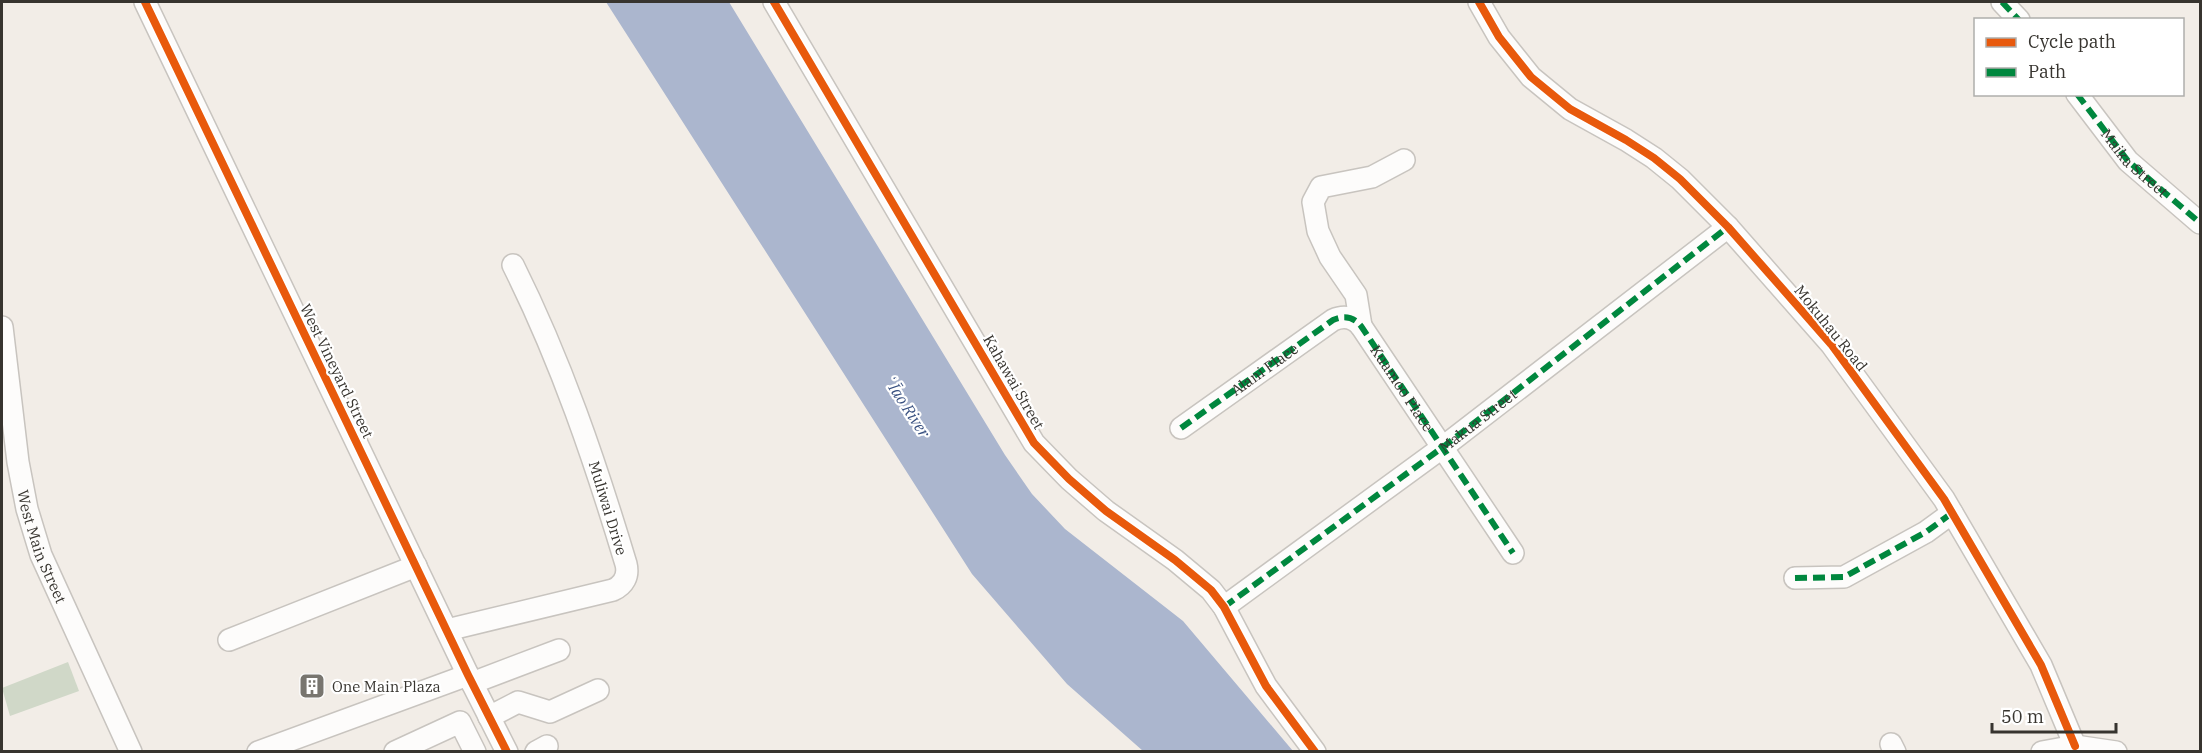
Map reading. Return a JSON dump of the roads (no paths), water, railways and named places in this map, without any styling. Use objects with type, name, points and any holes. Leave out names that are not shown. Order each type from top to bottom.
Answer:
[{"type":"street","name":"West Vineyard Street","points":[[145,2],[507,752]]},
{"type":"street","name":"Kahawai Street","points":[[774,2],[1034,443],[1106,511],[1175,560],[1211,590],[1224,607],[1266,686],[1315,752]]},
{"type":"street","name":"Mokuhau Road","points":[[1479,2],[1499,37],[1531,77],[1570,109],[1654,158],[1680,178],[1728,227],[1831,344],[1952,513],[2041,665],[2079,749]]},
{"type":"street","points":[[2002,2],[2017,18]]},
{"type":"street","name":"Maika Street","points":[[2079,96],[2128,161],[2200,223]]},
{"type":"street","points":[[1355,322],[1356,295],[1330,256],[1318,231],[1313,202],[1321,188],[1372,177],[1404,160]]},
{"type":"street","name":"Makua Street","points":[[1224,607],[1443,447],[1728,227]]},
{"type":"street","name":"Muliwai Drive","points":[[447,630],[613,590],[623,583],[627,573],[598,472],[564,377],[540,319],[513,265]]},
{"type":"street","name":"Alani Place","points":[[1181,428],[1334,320],[1342,317],[1355,322]]},
{"type":"street","name":"Kuamoo Place","points":[[1355,322],[1443,447],[1513,553]]},
{"type":"street","name":"West Main Street","points":[[2,327],[18,462],[27,509],[41,555],[131,752]]},
{"type":"street","points":[[1795,578],[1844,578],[1926,532],[1952,513]]},
{"type":"street","points":[[229,640],[416,566]]},
{"type":"street","points":[[258,752],[559,650]]},
{"type":"street","points":[[489,717],[518,702],[550,712],[598,690]]},
{"type":"street","points":[[394,751],[460,722],[475,752]]},
{"type":"street","points":[[2042,752],[2079,749],[2116,752]]},
{"type":"water","name":"ʻĪao River","points":[[606,2],[729,2],[1005,455],[1032,494],[1065,529],[1183,621],[1293,751],[1143,751],[1067,684],[972,574]]},
{"type":"place","name":"One Main Plaza","points":[[312,686]]}]
